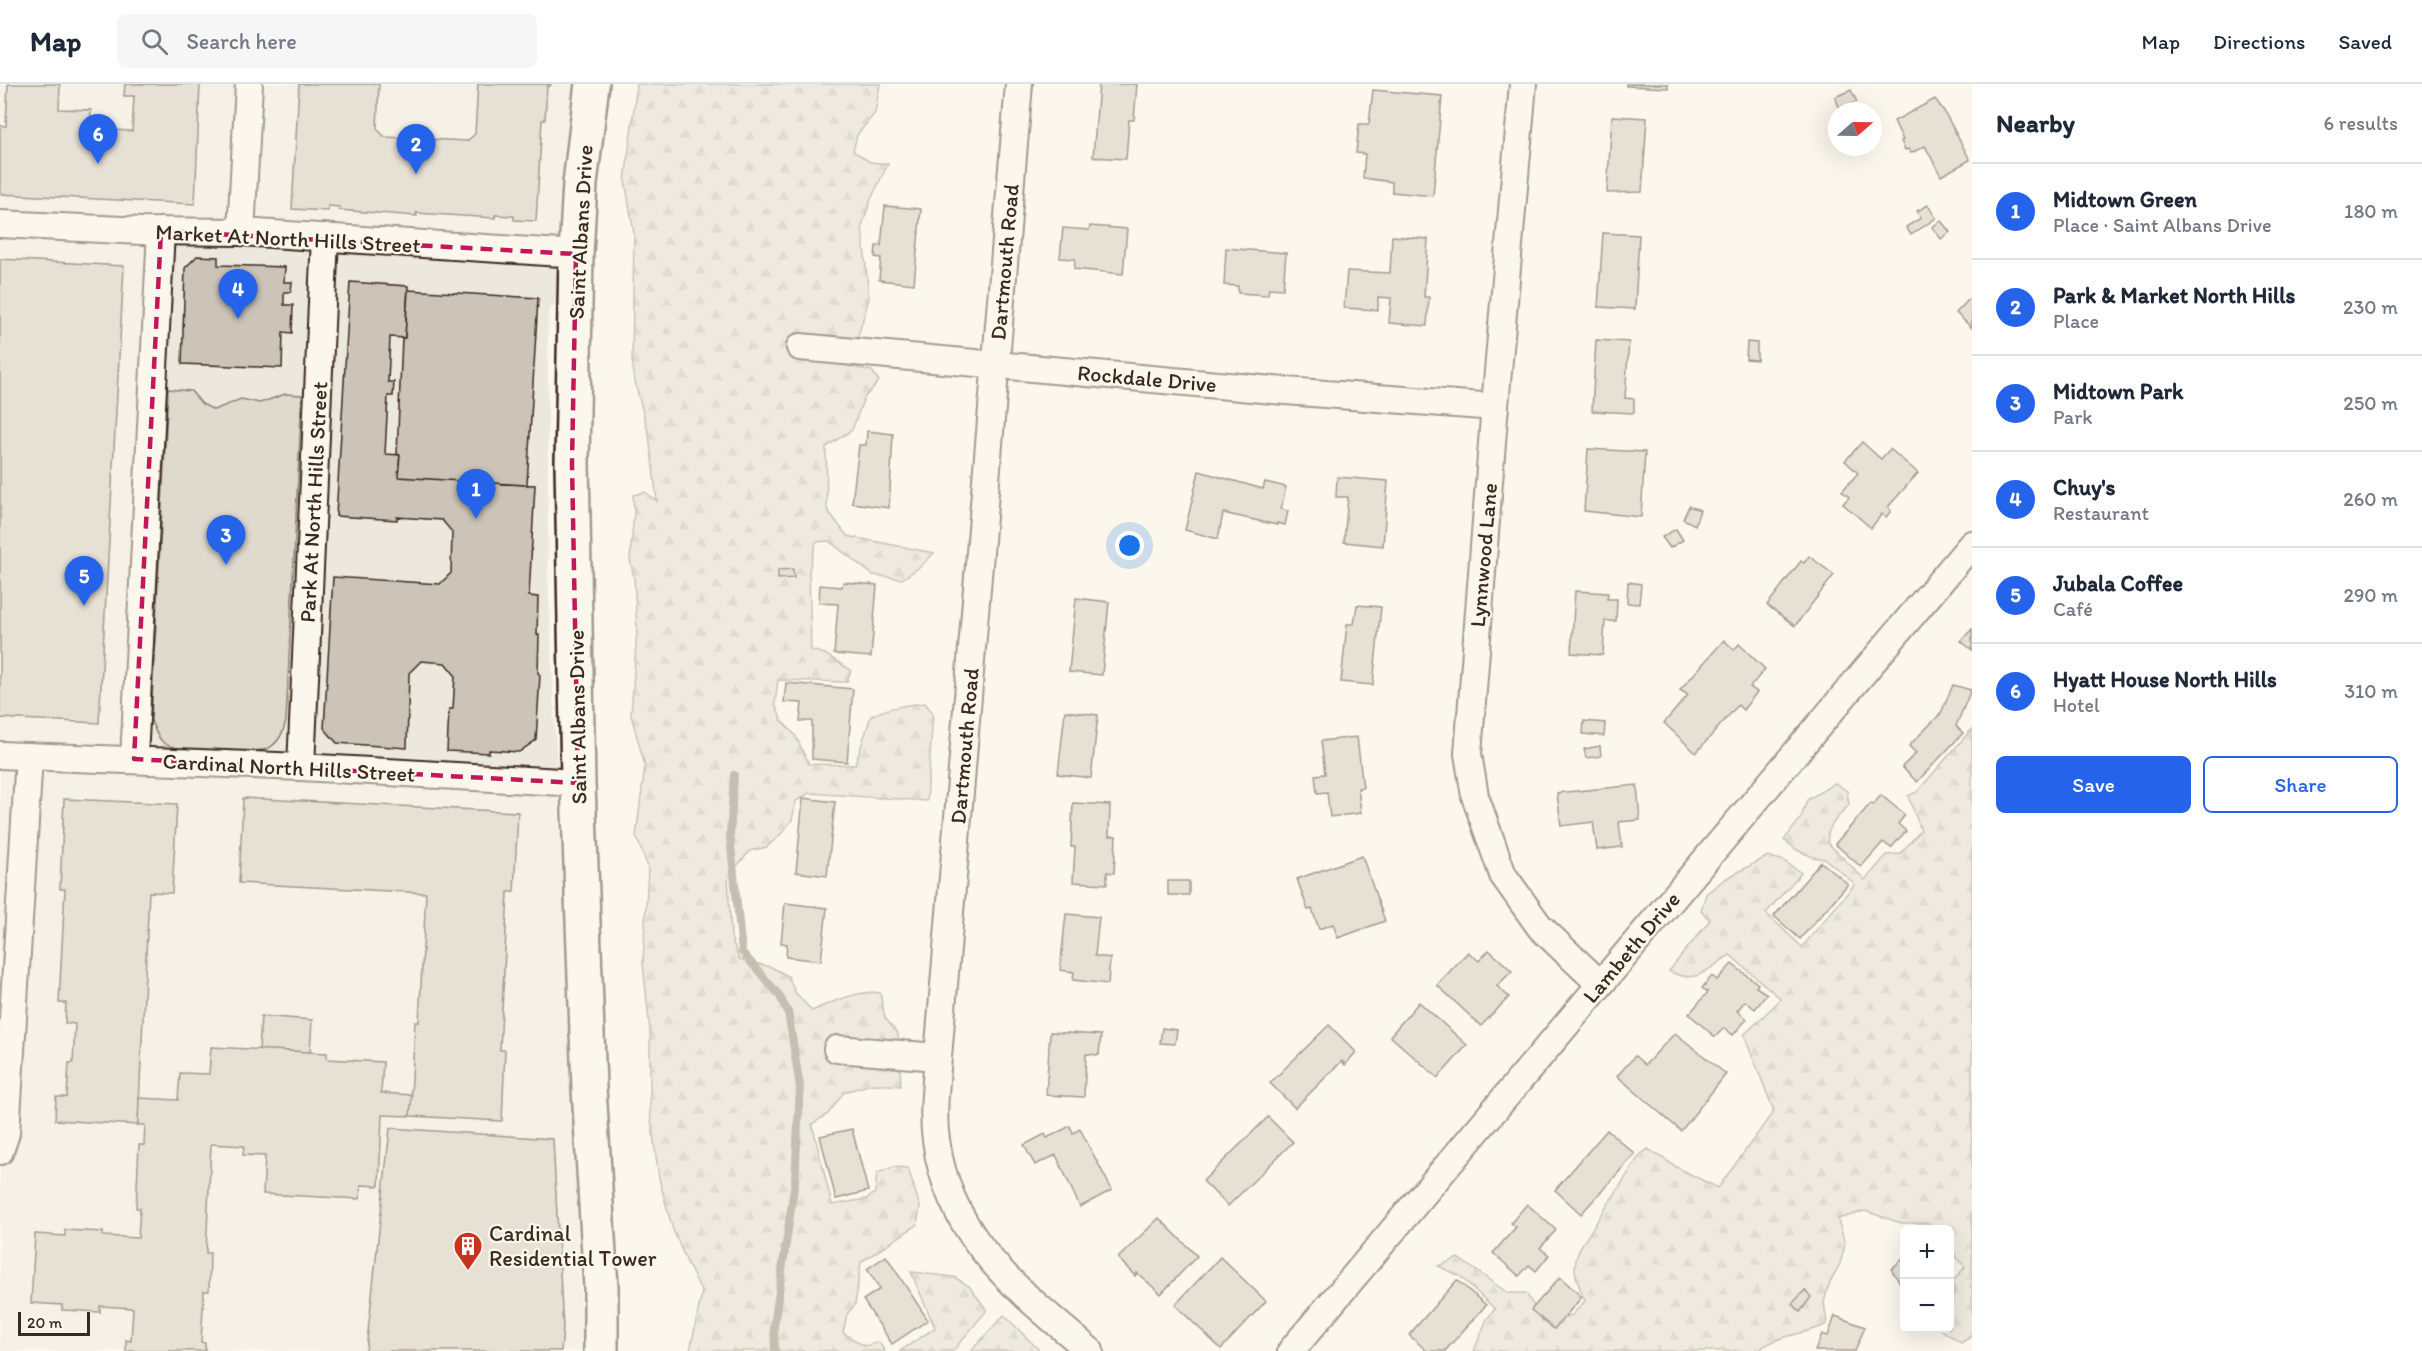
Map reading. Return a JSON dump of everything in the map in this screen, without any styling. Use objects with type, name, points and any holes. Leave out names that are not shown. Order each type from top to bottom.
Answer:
[{"type":"street","points":[[241,232],[249,84]]},
{"type":"street","name":"Saint Albans Drive","points":[[592,84],[582,161],[576,254],[572,463],[578,783],[601,1351]]},
{"type":"street","name":"Dartmouth Road","points":[[1019,84],[938,1058],[936,1138],[941,1170],[961,1221],[987,1257],[1017,1289],[1090,1351]]},
{"type":"street","name":"Lynnwood Lane","points":[[1523,84],[1468,754],[1475,796],[1503,875],[1540,927],[1599,983]]},
{"type":"street","name":"Market At North Hills Street","points":[[0,224],[241,232],[576,254]]},
{"type":"street","points":[[134,759],[161,231]]},
{"type":"street","name":"Park At North Hills Street","points":[[301,767],[325,237]]},
{"type":"street","name":"Rockdale Drive","points":[[800,347],[876,356],[1495,407]]},
{"type":"street","name":"Lambeth Drive","points":[[1291,1351],[1599,983],[1882,653],[1972,544]]},
{"type":"street","name":"Cardinal North Hills Street","points":[[0,755],[301,767],[578,783]]},
{"type":"street","points":[[0,1151],[6,1133],[28,756]]},
{"type":"street","points":[[837,1049],[938,1058]]},
{"type":"highlighted area","points":[[161,231],[576,254],[572,463],[578,783],[134,759]]},
{"type":"shaded area","points":[[0,84],[576,84],[562,209],[557,301],[548,313],[548,573],[583,1351],[0,1351]]},
{"type":"green space","points":[[637,84],[880,84],[875,113],[857,135],[853,151],[870,162],[888,164],[871,199],[862,226],[869,298],[856,344],[794,355],[872,371],[879,381],[864,398],[852,430],[826,447],[827,509],[847,536],[934,553],[920,567],[902,579],[873,575],[829,541],[816,542],[809,570],[811,650],[825,654],[851,670],[847,682],[778,680],[775,704],[782,721],[795,735],[809,764],[855,765],[871,716],[891,708],[925,703],[933,713],[927,801],[809,793],[796,801],[792,820],[780,835],[767,847],[750,851],[728,876],[731,937],[739,959],[771,967],[788,976],[795,992],[812,1011],[855,995],[880,993],[885,1018],[898,1034],[901,1086],[872,1084],[844,1092],[828,1114],[812,1124],[832,1205],[866,1199],[875,1193],[877,1173],[893,1167],[908,1168],[920,1207],[917,1225],[861,1262],[855,1305],[847,1314],[843,1333],[864,1346],[879,1342],[885,1351],[690,1351],[702,1292],[672,1227],[659,1178],[650,1112],[650,1031],[643,963],[648,867],[636,836],[645,766],[631,715],[637,629],[634,577],[630,560],[633,495],[645,492],[657,501],[649,435],[635,382],[632,360],[634,233],[625,181]]},
{"type":"green space","points":[[168,389],[191,391],[202,404],[214,410],[241,399],[260,403],[285,394],[302,395],[286,721],[278,740],[269,748],[216,752],[171,746],[159,738],[151,720]]},
{"type":"green space","points":[[1972,729],[1972,1284],[1970,1286],[1972,1288],[1972,1336],[1961,1343],[1946,1333],[1954,1333],[1954,1280],[1965,1267],[1954,1254],[1954,1225],[1901,1223],[1865,1211],[1838,1219],[1845,1245],[1840,1264],[1830,1282],[1824,1302],[1827,1324],[1772,1342],[1759,1351],[1474,1351],[1487,1319],[1495,1309],[1460,1276],[1438,1266],[1458,1258],[1508,1293],[1526,1293],[1543,1322],[1572,1315],[1585,1301],[1575,1267],[1581,1246],[1640,1155],[1648,1149],[1678,1168],[1718,1188],[1774,1111],[1744,1035],[1781,999],[1730,955],[1695,976],[1687,977],[1669,971],[1710,920],[1701,911],[1706,894],[1725,879],[1768,856],[1784,861],[1801,873],[1766,913],[1802,947],[1855,884],[1825,859],[1797,850],[1784,840],[1801,818],[1807,800],[1835,783],[1847,791],[1849,805],[1831,827],[1828,843],[1865,880],[1887,855],[1900,854],[1921,830],[1908,796],[1917,792]]},
{"type":"green space","points":[[911,1272],[954,1277],[969,1286],[987,1310],[953,1351],[900,1351],[935,1328]]},
{"type":"green space","points":[[1004,1315],[1040,1351],[971,1351]]},
{"type":"building","points":[[8,84],[60,84],[59,109],[91,110],[90,129],[132,131],[134,96],[124,96],[125,84],[200,84],[195,204],[0,194],[0,126],[6,126]]},
{"type":"building","points":[[299,84],[379,84],[377,129],[385,137],[467,141],[475,134],[478,84],[551,84],[547,86],[545,120],[542,120],[536,221],[514,220],[514,216],[495,215],[495,218],[416,213],[417,216],[339,210],[340,207],[328,206],[328,211],[292,209]]},
{"type":"building","points":[[1099,84],[1137,84],[1134,120],[1129,120],[1126,159],[1093,157]]},
{"type":"building","points":[[1626,84],[1668,84],[1668,88],[1626,86]]},
{"type":"building","points":[[1373,90],[1442,96],[1433,196],[1392,192],[1392,182],[1363,178],[1365,154],[1356,153],[1359,124],[1369,124]]},
{"type":"building","points":[[1851,90],[1857,102],[1837,102],[1835,97]]},
{"type":"building","points":[[1935,99],[1944,111],[1970,160],[1941,176],[1925,146],[1911,153],[1908,149],[1905,150],[1894,121]]},
{"type":"building","points":[[1612,116],[1647,118],[1642,192],[1607,193]]},
{"type":"building","points":[[1928,205],[1936,218],[1911,235],[1906,227],[1921,218],[1917,211]]},
{"type":"building","points":[[885,206],[921,209],[914,284],[879,280],[881,258],[875,257],[876,246],[881,246]]},
{"type":"building","points":[[1941,221],[1950,232],[1941,239],[1932,227]]},
{"type":"building","points":[[1090,226],[1127,229],[1123,274],[1074,269],[1075,259],[1060,258],[1063,228],[1089,230]]},
{"type":"building","points":[[1603,233],[1639,235],[1635,309],[1598,307]]},
{"type":"building","points":[[1392,236],[1428,239],[1424,297],[1429,297],[1427,326],[1389,323],[1391,298],[1378,297],[1378,310],[1344,308],[1347,271],[1390,273]]},
{"type":"building","points":[[1226,248],[1286,253],[1283,289],[1269,288],[1268,295],[1238,293],[1238,286],[1224,285]]},
{"type":"building","points":[[197,256],[218,257],[218,265],[285,267],[284,282],[292,282],[291,292],[284,292],[284,305],[293,305],[292,333],[283,332],[282,368],[182,364],[185,268]]},
{"type":"building","points":[[0,259],[124,266],[99,723],[0,718]]},
{"type":"building","points":[[350,282],[408,286],[405,338],[390,337],[388,382],[394,382],[393,396],[388,396],[385,454],[400,455],[399,464],[418,465],[418,474],[501,479],[501,484],[535,485],[529,596],[538,597],[537,635],[539,635],[538,673],[540,675],[536,740],[519,752],[447,751],[449,709],[453,709],[455,675],[445,663],[421,661],[409,673],[407,748],[337,743],[324,728],[333,577],[440,584],[451,573],[452,532],[442,520],[336,516]]},
{"type":"building","points":[[408,290],[538,298],[527,485],[398,477],[402,338],[405,338]]},
{"type":"building","points":[[1972,296],[1972,328],[1956,313]]},
{"type":"building","points":[[1596,340],[1629,342],[1625,398],[1634,399],[1634,413],[1592,411]]},
{"type":"building","points":[[1747,342],[1757,343],[1757,360],[1746,359]]},
{"type":"building","points":[[867,431],[893,434],[889,508],[852,503],[859,445],[866,445]]},
{"type":"building","points":[[1862,442],[1881,459],[1890,449],[1918,473],[1888,507],[1891,511],[1886,517],[1882,514],[1871,528],[1843,504],[1849,497],[1842,491],[1858,473],[1845,461]]},
{"type":"building","points":[[1588,449],[1645,452],[1641,517],[1584,511]]},
{"type":"building","points":[[1199,471],[1263,489],[1265,482],[1286,487],[1281,509],[1288,511],[1285,525],[1223,513],[1218,539],[1185,530]]},
{"type":"building","points":[[1337,477],[1388,481],[1383,546],[1344,542],[1348,497],[1336,497]]},
{"type":"building","points":[[1689,506],[1700,510],[1695,525],[1683,519]]},
{"type":"building","points":[[1676,529],[1683,540],[1670,548],[1662,537]]},
{"type":"building","points":[[1809,556],[1834,575],[1795,626],[1767,605],[1801,561],[1804,563]]},
{"type":"building","points":[[793,569],[794,578],[778,579],[778,570]]},
{"type":"building","points":[[843,582],[877,585],[871,657],[834,654],[838,604],[819,603],[820,585],[842,587]]},
{"type":"building","points":[[1628,582],[1641,584],[1639,604],[1627,603]]},
{"type":"building","points":[[1575,591],[1608,593],[1607,599],[1617,599],[1616,621],[1605,621],[1603,655],[1571,653]]},
{"type":"building","points":[[1076,598],[1109,602],[1102,675],[1069,672]]},
{"type":"building","points":[[1357,605],[1381,607],[1373,685],[1341,682],[1347,624],[1354,624]]},
{"type":"building","points":[[1972,629],[1972,650],[1961,641]]},
{"type":"building","points":[[1724,640],[1734,650],[1739,644],[1765,669],[1750,687],[1757,692],[1743,710],[1738,705],[1696,753],[1664,723],[1688,695],[1680,690]]},
{"type":"building","points":[[786,683],[853,689],[847,762],[812,759],[812,721],[800,721],[802,703],[784,702]]},
{"type":"building","points":[[1953,685],[1971,690],[1956,726],[1963,733],[1917,782],[1902,767],[1916,753],[1909,746],[1941,713]]},
{"type":"building","points":[[1065,711],[1098,715],[1091,778],[1058,774]]},
{"type":"building","points":[[1584,721],[1605,723],[1604,736],[1583,734]]},
{"type":"building","points":[[1357,737],[1363,788],[1358,788],[1361,813],[1330,817],[1327,792],[1317,793],[1315,775],[1325,774],[1321,741]]},
{"type":"building","points":[[1600,746],[1601,756],[1586,758],[1584,749]]},
{"type":"building","points":[[1637,785],[1640,820],[1619,822],[1622,847],[1597,850],[1593,822],[1561,826],[1557,793]]},
{"type":"building","points":[[1881,795],[1905,815],[1898,824],[1906,831],[1891,848],[1883,842],[1861,867],[1835,844],[1871,803],[1873,805]]},
{"type":"building","points":[[243,798],[518,812],[514,892],[508,892],[500,1050],[505,1050],[502,1121],[410,1116],[415,1022],[419,1022],[426,893],[239,883]]},
{"type":"building","points":[[803,798],[835,802],[827,876],[796,872]]},
{"type":"building","points":[[64,799],[177,804],[172,893],[149,892],[138,1125],[55,1120],[56,1097],[67,1097],[69,1063],[73,1063],[75,1024],[65,1023],[66,1003],[59,1003],[65,889],[60,889]]},
{"type":"building","points":[[1073,803],[1110,805],[1109,836],[1116,836],[1114,873],[1107,872],[1107,884],[1073,882],[1075,847],[1071,847]]},
{"type":"building","points":[[1362,856],[1385,921],[1338,938],[1333,924],[1319,929],[1312,909],[1308,910],[1297,879]]},
{"type":"building","points":[[1821,862],[1848,884],[1800,939],[1774,916]]},
{"type":"building","points":[[1168,881],[1189,881],[1189,895],[1168,895]]},
{"type":"building","points":[[785,903],[827,908],[821,961],[786,957],[787,944],[781,943]]},
{"type":"building","points":[[1066,914],[1099,917],[1095,956],[1110,958],[1108,984],[1073,980],[1074,972],[1060,970]]},
{"type":"building","points":[[1489,950],[1512,971],[1497,986],[1509,997],[1481,1026],[1437,985],[1468,952],[1479,961]]},
{"type":"building","points":[[1732,964],[1758,984],[1756,987],[1767,994],[1755,1009],[1745,1001],[1737,1011],[1747,1019],[1733,1035],[1724,1028],[1715,1037],[1689,1014],[1708,992],[1702,988],[1712,976],[1717,980]]},
{"type":"building","points":[[1419,1002],[1467,1045],[1438,1078],[1390,1036]]},
{"type":"building","points":[[261,1016],[312,1020],[310,1052],[259,1050]]},
{"type":"building","points":[[1329,1025],[1356,1052],[1345,1065],[1342,1061],[1295,1108],[1270,1083]]},
{"type":"building","points":[[1162,1028],[1177,1030],[1175,1044],[1160,1043]]},
{"type":"building","points":[[1050,1032],[1101,1035],[1099,1055],[1086,1054],[1084,1097],[1046,1095]]},
{"type":"building","points":[[1675,1033],[1726,1074],[1681,1131],[1617,1076],[1635,1056],[1645,1065]]},
{"type":"building","points":[[211,1047],[327,1053],[327,1059],[383,1062],[381,1093],[412,1095],[410,1116],[382,1115],[379,1186],[361,1185],[360,1199],[263,1194],[265,1156],[243,1155],[244,1146],[211,1144],[206,1253],[210,1253],[209,1291],[204,1291],[201,1342],[205,1343],[205,1351],[126,1351],[126,1340],[131,1341],[133,1308],[100,1306],[100,1312],[62,1310],[62,1305],[31,1303],[35,1234],[65,1236],[65,1230],[103,1232],[103,1236],[138,1238],[140,1208],[136,1208],[139,1145],[144,1145],[145,1125],[138,1125],[139,1098],[178,1100],[180,1073],[209,1074]]},
{"type":"building","points":[[1268,1117],[1293,1142],[1228,1206],[1203,1181]]},
{"type":"building","points":[[1070,1126],[1073,1133],[1080,1129],[1112,1190],[1080,1207],[1056,1155],[1035,1165],[1024,1145],[1045,1134],[1047,1138]]},
{"type":"building","name":"Cardinal Residential Tower","points":[[390,1128],[553,1139],[563,1329],[561,1351],[366,1351]]},
{"type":"building","points":[[852,1129],[868,1191],[836,1199],[820,1136]]},
{"type":"building","points":[[1607,1130],[1635,1154],[1581,1214],[1555,1190]]},
{"type":"building","points":[[1527,1204],[1556,1230],[1540,1248],[1549,1255],[1536,1271],[1529,1265],[1519,1276],[1493,1253],[1516,1227],[1511,1223]]},
{"type":"building","points":[[1159,1218],[1197,1256],[1161,1294],[1137,1273],[1135,1276],[1118,1258]]},
{"type":"building","points":[[886,1256],[928,1320],[892,1344],[863,1300],[880,1289],[867,1269]]},
{"type":"building","points":[[1220,1257],[1266,1301],[1221,1349],[1175,1305]]},
{"type":"building","points":[[1900,1261],[1900,1283],[1891,1269]]},
{"type":"building","points":[[1560,1277],[1582,1297],[1554,1329],[1531,1310]]},
{"type":"building","points":[[1457,1280],[1486,1305],[1445,1351],[1427,1351],[1409,1335]]},
{"type":"building","points":[[1805,1290],[1811,1297],[1800,1312],[1792,1304]]},
{"type":"building","points":[[1835,1316],[1865,1327],[1855,1351],[1815,1351],[1822,1334],[1828,1336]]},
{"type":"waterway","points":[[734,775],[730,836],[742,952],[779,995],[788,1012],[800,1087],[795,1181],[774,1326],[775,1351]]},
{"type":"place","name":"Hyatt House North Hills","points":[[98,164]]},
{"type":"place","name":"Park & Market North Hills","points":[[416,174]]},
{"type":"place","name":"Chuy's","points":[[238,319]]},
{"type":"place","name":"Midtown Green","points":[[476,519]]},
{"type":"place","name":"Midtown Park","points":[[226,565]]},
{"type":"place","name":"Jubala Coffee","points":[[84,606]]},
{"type":"place","name":"Cardinal Residential Tower","points":[[468,1272]]}]
